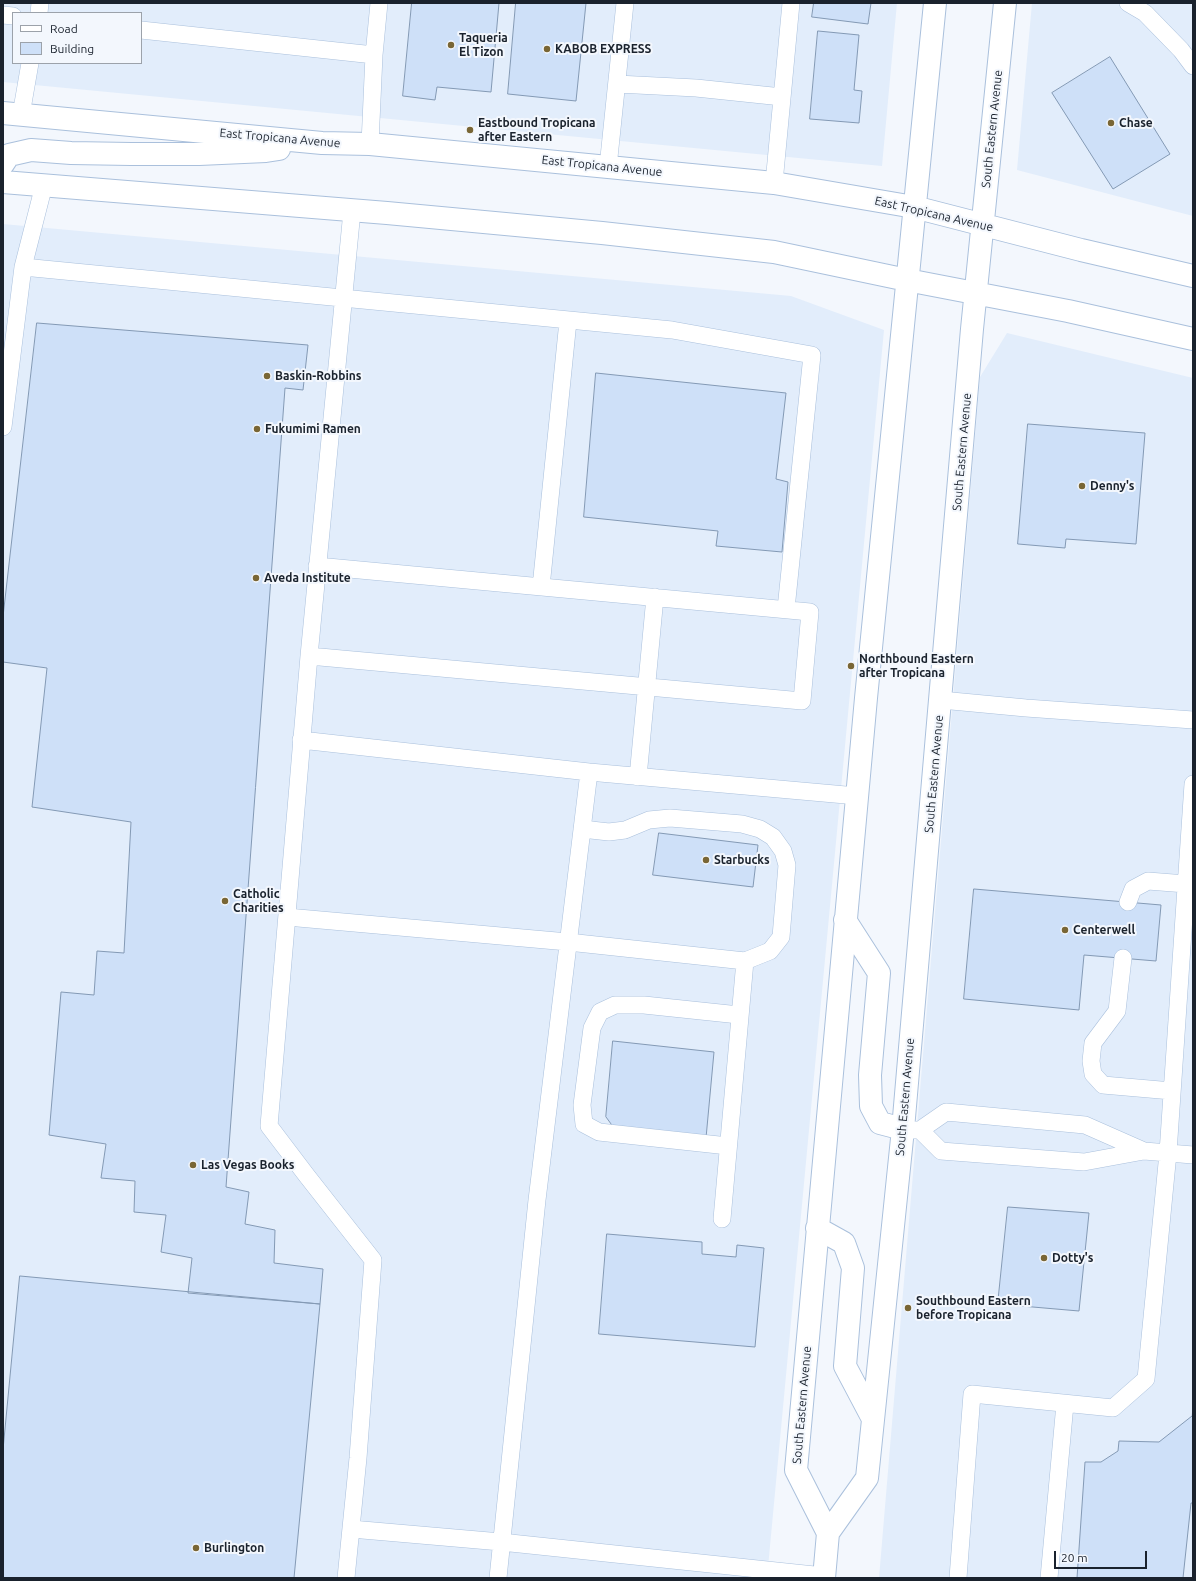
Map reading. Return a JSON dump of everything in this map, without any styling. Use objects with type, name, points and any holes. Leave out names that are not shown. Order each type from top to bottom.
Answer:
[{"type":"main road","name":"South Eastern Avenue","points":[[935,3],[856,796],[796,1470],[828,1533],[868,1478],[873,1419],[912,1130],[941,700],[976,294],[1005,3]]},
{"type":"main road","name":"East Tropicana Avenue","points":[[9,117],[322,143],[370,144],[774,183],[914,207],[1081,250],[1193,276]]},
{"type":"main road","points":[[3,164],[9,155],[31,150],[78,153],[199,154],[266,151],[322,143]]},
{"type":"main road","points":[[3,182],[602,233],[774,252],[976,294],[1068,311],[1193,339]]},
{"type":"main road","points":[[845,920],[879,973],[870,1075],[871,1106],[880,1123],[912,1130]]},
{"type":"main road","points":[[817,1228],[844,1243],[854,1268],[845,1366],[873,1419]]},
{"type":"main road","points":[[824,1577],[828,1533]]},
{"type":"lane","points":[[370,144],[374,55],[379,3]]},
{"type":"lane","points":[[608,167],[625,3]]},
{"type":"lane","points":[[774,183],[791,3]]},
{"type":"lane","points":[[1128,3],[1145,13],[1181,50],[1193,66]]},
{"type":"lane","points":[[142,30],[374,55]]},
{"type":"lane","points":[[9,117],[30,64]]},
{"type":"lane","points":[[617,84],[696,88],[782,97]]},
{"type":"lane","points":[[3,427],[24,267],[44,185]]},
{"type":"lane","points":[[346,1578],[358,1458],[373,1260],[269,1126],[301,740],[352,211]]},
{"type":"lane","points":[[24,267],[672,330],[812,356],[786,609]]},
{"type":"lane","points":[[541,587],[568,321]]},
{"type":"lane","points":[[309,656],[802,701],[810,612],[317,566]]},
{"type":"lane","points":[[638,776],[655,597]]},
{"type":"lane","points":[[941,700],[1026,708],[1193,720]]},
{"type":"lane","points":[[301,740],[589,772],[856,796]]},
{"type":"lane","points":[[498,1578],[537,1200],[589,772]]},
{"type":"lane","points":[[958,1578],[972,1394],[1113,1408],[1146,1379],[1168,1153],[1193,784]]},
{"type":"lane","points":[[286,917],[568,942],[745,961],[770,951],[781,937],[787,865],[783,851],[773,837],[760,829],[742,824],[670,818],[649,820],[625,830],[609,832],[582,829]]},
{"type":"lane","points":[[1128,902],[1133,888],[1148,881],[1186,884]]},
{"type":"lane","points":[[1123,958],[1117,1011],[1093,1043],[1091,1061],[1093,1074],[1103,1085],[1172,1091]]},
{"type":"lane","points":[[722,1219],[745,961]]},
{"type":"lane","points":[[728,1146],[599,1132],[584,1124],[582,1105],[592,1028],[600,1012],[615,1005],[644,1005],[739,1015]]},
{"type":"lane","points":[[1144,1151],[1085,1125],[961,1113],[946,1112],[912,1130],[941,1151],[1084,1162],[1144,1151],[1193,1156]]},
{"type":"lane","points":[[1049,1578],[1065,1404]]},
{"type":"lane","points":[[351,1529],[501,1542],[824,1577]]},
{"type":"shaded area","points":[[3,3],[897,3],[882,166],[3,82]]},
{"type":"shaded area","points":[[1032,3],[1193,3],[1193,216],[1017,170]]},
{"type":"shaded area","points":[[3,224],[791,296],[884,330],[767,1578],[3,1578]]},
{"type":"shaded area","points":[[1007,333],[1193,378],[1193,1578],[879,1578],[980,377]]},
{"type":"building","name":"Taqueria El Tizon","points":[[412,3],[499,3],[491,92],[437,87],[435,100],[403,96]]},
{"type":"building","name":"KABOB EXPRESS","points":[[516,3],[586,3],[576,101],[508,94]]},
{"type":"building","points":[[814,3],[871,3],[868,24],[812,17]]},
{"type":"building","points":[[818,31],[859,35],[854,90],[862,91],[859,123],[810,119]]},
{"type":"building","name":"Chase","points":[[1110,57],[1170,154],[1113,189],[1052,93]]},
{"type":"building","points":[[37,323],[308,345],[303,390],[285,388],[226,1187],[249,1192],[245,1224],[275,1230],[274,1263],[323,1269],[320,1304],[188,1293],[192,1258],[161,1252],[166,1215],[134,1212],[135,1181],[101,1178],[106,1144],[49,1135],[61,992],[94,995],[97,951],[124,953],[131,822],[32,807],[47,668],[3,662],[3,617]]},
{"type":"building","points":[[596,373],[786,393],[776,479],[788,482],[782,552],[716,546],[718,531],[584,517]]},
{"type":"building","name":"Denny's","points":[[1028,424],[1145,433],[1136,544],[1066,539],[1065,548],[1018,544]]},
{"type":"building","name":"Starbucks","points":[[659,833],[758,845],[753,887],[653,875]]},
{"type":"building","name":"Centerwell","points":[[974,889],[1161,905],[1156,961],[1084,955],[1079,1010],[964,999]]},
{"type":"building","points":[[613,1041],[714,1052],[706,1138],[614,1128],[606,1117]]},
{"type":"building","name":"Dotty's","points":[[1008,1207],[1089,1213],[1079,1311],[998,1304]]},
{"type":"building","points":[[607,1234],[702,1242],[702,1254],[736,1257],[737,1245],[764,1248],[755,1347],[599,1334]]},
{"type":"building","points":[[20,1276],[320,1304],[294,1578],[3,1578],[3,1450]]},
{"type":"building","points":[[1193,1404],[1193,1503],[1191,1503],[1183,1578],[1077,1578],[1085,1462],[1101,1462],[1118,1451],[1119,1441],[1159,1442],[1192,1416]]},
{"type":"place","name":"Taqueria El Tizon","points":[[451,45]]},
{"type":"place","name":"KABOB EXPRESS","points":[[547,49]]},
{"type":"place","name":"Chase","points":[[1111,123]]},
{"type":"place","name":"Eastbound Tropicana after Eastern","points":[[470,130]]},
{"type":"place","name":"Baskin-Robbins","points":[[267,376]]},
{"type":"place","name":"Fukumimi Ramen","points":[[257,429]]},
{"type":"place","name":"Denny's","points":[[1082,486]]},
{"type":"place","name":"Aveda Institute","points":[[256,578]]},
{"type":"place","name":"Northbound Eastern after Tropicana","points":[[851,666]]},
{"type":"place","name":"Starbucks","points":[[706,860]]},
{"type":"place","name":"Catholic Charities","points":[[225,901]]},
{"type":"place","name":"Centerwell","points":[[1065,930]]},
{"type":"place","name":"Las Vegas Books","points":[[193,1165]]},
{"type":"place","name":"Dotty's","points":[[1044,1258]]},
{"type":"place","name":"Southbound Eastern before Tropicana","points":[[908,1308]]},
{"type":"place","name":"Burlington","points":[[196,1548]]}]
